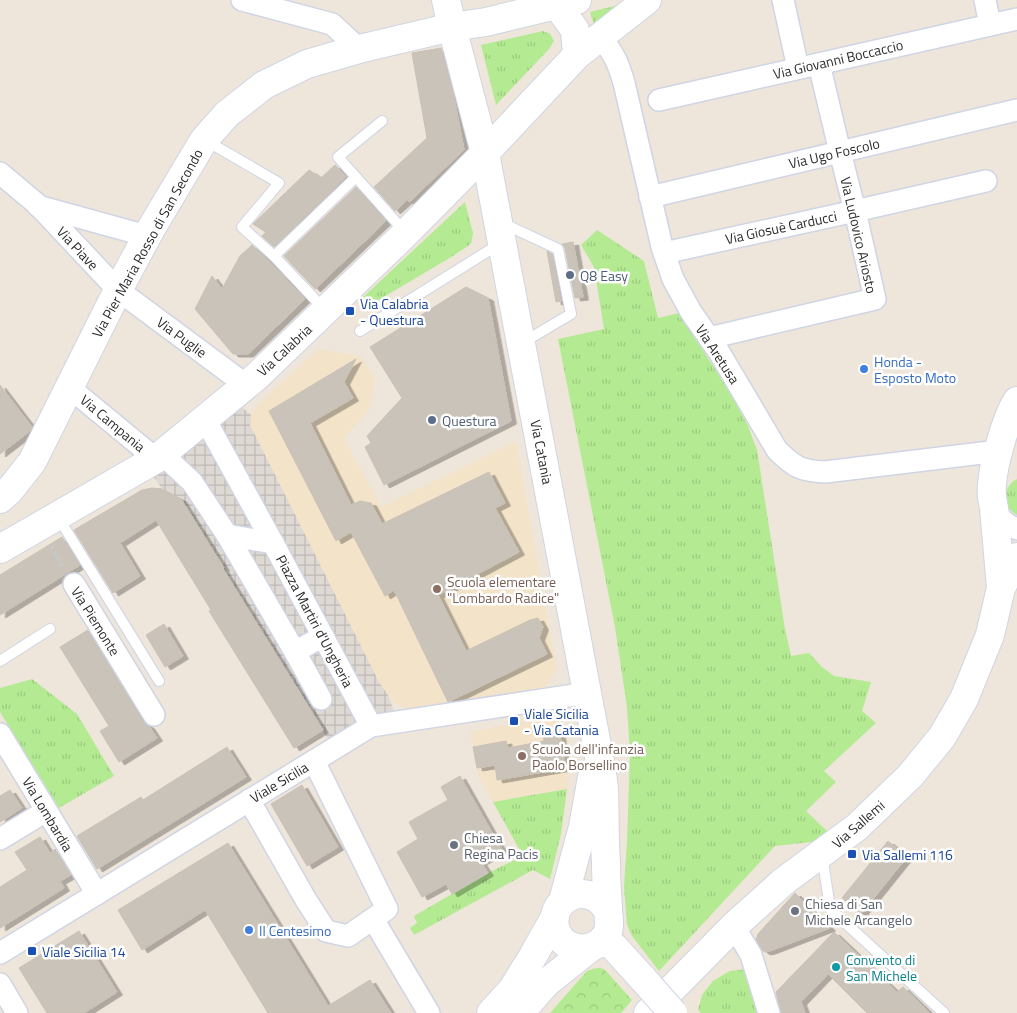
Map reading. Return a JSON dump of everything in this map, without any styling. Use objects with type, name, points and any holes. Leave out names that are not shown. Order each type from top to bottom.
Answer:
[{"type":"street","points":[[242,0],[332,24],[359,49]]},
{"type":"street","name":"Via Catania","points":[[446,0],[485,153],[598,751],[604,787],[608,911]]},
{"type":"street","name":"Via Calabria","points":[[0,549],[159,456],[256,377],[406,233],[485,153],[577,55],[647,0]]},
{"type":"street","points":[[783,0],[798,68]]},
{"type":"street","points":[[985,0],[990,25]]},
{"type":"street","points":[[567,2],[575,30],[577,55]]},
{"type":"street","name":"Via Pier Maria Rosso di San Secondo","points":[[5,495],[32,462],[147,236],[204,140],[227,114],[264,85],[308,64],[359,49],[486,22],[567,2]]},
{"type":"street","name":"Via Giovanni Boccaccio","points":[[659,100],[1017,19]]},
{"type":"street","name":"Via Aretusa","points":[[600,36],[618,62],[664,253],[673,278],[690,312],[736,380],[777,450],[786,460],[797,467],[809,471],[826,472],[990,452],[1008,459]]},
{"type":"street","name":"Via Ludovico Ariosto","points":[[709,338],[874,299],[855,211],[819,64]]},
{"type":"street","name":"Via Ugo Foscolo","points":[[650,197],[1017,110]]},
{"type":"street","name":"Via Piave","points":[[2,177],[38,206],[118,290]]},
{"type":"street","name":"Via Giosuè Carducci","points":[[664,253],[986,180]]},
{"type":"street","name":"Via Piave","points":[[38,206],[147,236]]},
{"type":"street","name":"Via Puglie","points":[[118,290],[246,384]]},
{"type":"street","name":"Via Campania","points":[[70,388],[159,456]]},
{"type":"street","name":"Via Sallemi","points":[[1001,588],[992,485],[994,470],[1008,459],[1005,429],[1017,402]]},
{"type":"street","points":[[205,419],[272,543]]},
{"type":"street","points":[[159,456],[192,482],[227,535],[321,699]]},
{"type":"street","points":[[5,495],[10,520],[20,529],[42,524]]},
{"type":"street","points":[[994,508],[999,518],[1007,525],[1017,529]]},
{"type":"street","name":"Piazza Martiri d'Ungheria","points":[[227,535],[272,543],[371,726]]},
{"type":"street","name":"Via Sallemi","points":[[648,1013],[734,926],[784,881],[857,827],[910,776],[942,737],[964,699],[990,635],[1001,588],[1017,557]]},
{"type":"street","name":"Via Piemonte","points":[[74,584],[154,714]]},
{"type":"street","points":[[294,652],[323,636]]},
{"type":"street","name":"Viale Sicilia","points":[[0,953],[371,726],[587,693]]},
{"type":"street","name":"Via Lombardia","points":[[0,734],[97,894]]},
{"type":"street","points":[[598,751],[582,828],[555,926],[563,942],[572,947],[580,949],[596,944],[614,947],[673,1013]]},
{"type":"street","points":[[249,800],[306,900],[326,931],[348,936],[387,910],[314,761]]},
{"type":"street","points":[[0,839],[46,811]]},
{"type":"street","points":[[491,1013],[512,990],[559,909],[570,896],[588,894],[597,898],[608,911],[610,919],[607,934],[546,983],[520,1013]]},
{"type":"street","points":[[373,919],[430,1013]]},
{"type":"street","points":[[734,926],[751,955],[769,1013]]},
{"type":"street","points":[[0,984],[18,1013]]},
{"type":"lane","points":[[382,121],[338,157],[406,233]]},
{"type":"lane","points":[[204,140],[279,182],[242,227],[274,256],[326,311]]},
{"type":"lane","points":[[274,256],[356,177]]},
{"type":"lane","points":[[360,331],[500,232],[558,249],[571,314],[521,343]]},
{"type":"lane","points":[[42,524],[160,681]]},
{"type":"lane","points":[[0,661],[50,629]]},
{"type":"lane","points":[[822,854],[831,910],[944,1013]]},
{"type":"path","name":"Via Piemonte","points":[[42,524],[74,584]]},
{"type":"shaded area","name":"Scuola elementare \"Lombardo Radice\"","points":[[318,349],[361,356],[375,379],[370,409],[344,438],[381,507],[516,441],[557,670],[545,688],[428,710],[411,709],[398,705],[379,682],[250,425],[251,415],[257,405]]},
{"type":"shaded area","points":[[231,398],[251,415],[250,425],[379,682],[388,695],[398,722],[334,749],[181,499],[162,489],[146,465]]},
{"type":"shaded area","name":"Scuola dell'infanzia Paolo Borsellino","points":[[553,716],[566,726],[570,765],[567,789],[493,802],[478,775],[470,732]]},
{"type":"green space","points":[[627,3],[594,25],[590,12]]},
{"type":"green space","points":[[543,31],[550,34],[554,41],[549,49],[496,105],[481,45]]},
{"type":"green space","points":[[465,202],[473,233],[471,243],[448,259],[365,308],[360,300]]},
{"type":"green space","points":[[597,230],[644,261],[658,318],[679,313],[731,394],[748,426],[757,450],[785,629],[791,656],[809,653],[822,667],[834,676],[871,682],[862,711],[876,723],[824,771],[836,782],[806,811],[828,832],[821,841],[775,846],[659,971],[632,936],[627,925],[624,886],[630,754],[627,707],[615,627],[558,339],[604,329],[594,267],[581,245]]},
{"type":"green space","points":[[1017,479],[1017,515],[1008,507],[1005,497],[1008,487]]},
{"type":"green space","points":[[32,679],[77,714],[114,776],[59,808],[0,712],[0,688]]},
{"type":"green space","points":[[567,789],[561,834],[550,879],[533,870],[414,935],[410,928],[417,923],[414,916],[488,873],[523,856],[493,802]]},
{"type":"green space","points":[[599,968],[604,969],[632,1000],[621,1013],[550,1013],[587,971]]},
{"type":"green space","points":[[747,969],[761,1013],[701,1013],[698,1010],[702,995],[713,981],[730,971]]},
{"type":"building","points":[[441,48],[453,92],[464,150],[409,202],[407,200],[395,211],[374,187],[427,138],[412,53]]},
{"type":"building","points":[[335,165],[346,177],[274,247],[262,236],[266,232],[253,224],[309,170],[321,178]]},
{"type":"building","points":[[356,187],[386,221],[315,289],[284,256]]},
{"type":"building","points":[[573,242],[583,297],[575,298],[565,248],[562,244]]},
{"type":"building","points":[[252,245],[305,299],[248,354],[233,354],[195,309],[212,276],[222,289],[240,256]]},
{"type":"building","points":[[547,251],[552,254],[561,301],[556,302]]},
{"type":"building","points":[[466,287],[488,298],[511,421],[384,485],[365,447],[371,443],[367,436],[402,398],[370,347]]},
{"type":"building","points":[[356,359],[344,382],[353,398],[310,423],[351,505],[360,501],[371,503],[382,524],[489,472],[505,503],[495,508],[519,552],[438,595],[466,651],[530,620],[538,618],[543,627],[539,638],[547,654],[448,702],[394,590],[385,596],[351,532],[336,541],[269,411]]},
{"type":"building","points":[[0,385],[32,427],[30,431],[0,454]]},
{"type":"building","points":[[162,489],[181,499],[323,730],[294,748],[209,611],[211,610],[156,520],[120,543],[140,576],[113,593],[74,530],[142,490]]},
{"type":"building","points":[[62,537],[80,565],[0,615],[0,575]]},
{"type":"building","points":[[164,624],[183,656],[165,667],[146,635]]},
{"type":"building","points":[[88,630],[143,722],[149,726],[157,738],[119,762],[100,731],[109,726],[60,647]]},
{"type":"building","points":[[559,731],[566,768],[497,780],[495,765],[477,768],[473,747],[506,741],[508,748],[544,741],[543,734]]},
{"type":"building","points":[[227,747],[246,777],[97,869],[77,836],[141,797],[143,800]]},
{"type":"building","name":"Chiesa Regina Pacis","points":[[460,776],[502,850],[481,862],[488,873],[452,894],[446,884],[422,897],[397,852],[418,839],[409,822],[448,800],[441,787]]},
{"type":"building","points":[[302,785],[338,847],[307,866],[271,804]]},
{"type":"building","points":[[10,790],[22,808],[0,822],[0,796]]},
{"type":"building","points":[[40,837],[50,853],[55,849],[71,875],[60,881],[64,888],[0,928],[0,887],[27,870],[15,852]]},
{"type":"building","points":[[888,841],[907,857],[861,914],[842,898]]},
{"type":"building","points":[[228,843],[328,1006],[370,980],[391,1013],[268,1013],[205,910],[142,950],[118,910]]},
{"type":"building","name":"Chiesa di San Michele Arcangelo","points":[[795,893],[830,928],[765,952],[756,940],[758,934]]},
{"type":"building","points":[[79,931],[117,992],[84,1013],[47,1013],[19,968]]},
{"type":"building","name":"Convento di San Michele","points":[[834,932],[897,992],[903,987],[930,1013],[867,1013],[828,974],[801,1002],[805,1013],[781,1013],[776,992]]},
{"type":"place","name":"Q8 Easy","points":[[570,275]]},
{"type":"place","name":"Via Calabria - Questura","points":[[350,311]]},
{"type":"place","name":"Honda - Esposto Moto","points":[[864,369]]},
{"type":"place","name":"Questura","points":[[432,420]]},
{"type":"place","name":"Scuola elementare \"Lombardo Radice\"","points":[[437,589]]},
{"type":"place","name":"Viale Sicilia - Via Catania","points":[[514,721]]},
{"type":"place","name":"Scuola dell'infanzia Paolo Borsellino","points":[[522,756]]},
{"type":"place","name":"Chiesa Regina Pacis","points":[[454,845]]},
{"type":"place","name":"Via Sallemi 116","points":[[852,854]]},
{"type":"place","name":"Chiesa di San Michele Arcangelo","points":[[795,911]]},
{"type":"place","name":"Il Centesimo","points":[[249,930]]},
{"type":"place","name":"Viale Sicilia 14","points":[[32,951]]},
{"type":"place","name":"Convento di San Michele","points":[[836,967]]}]
